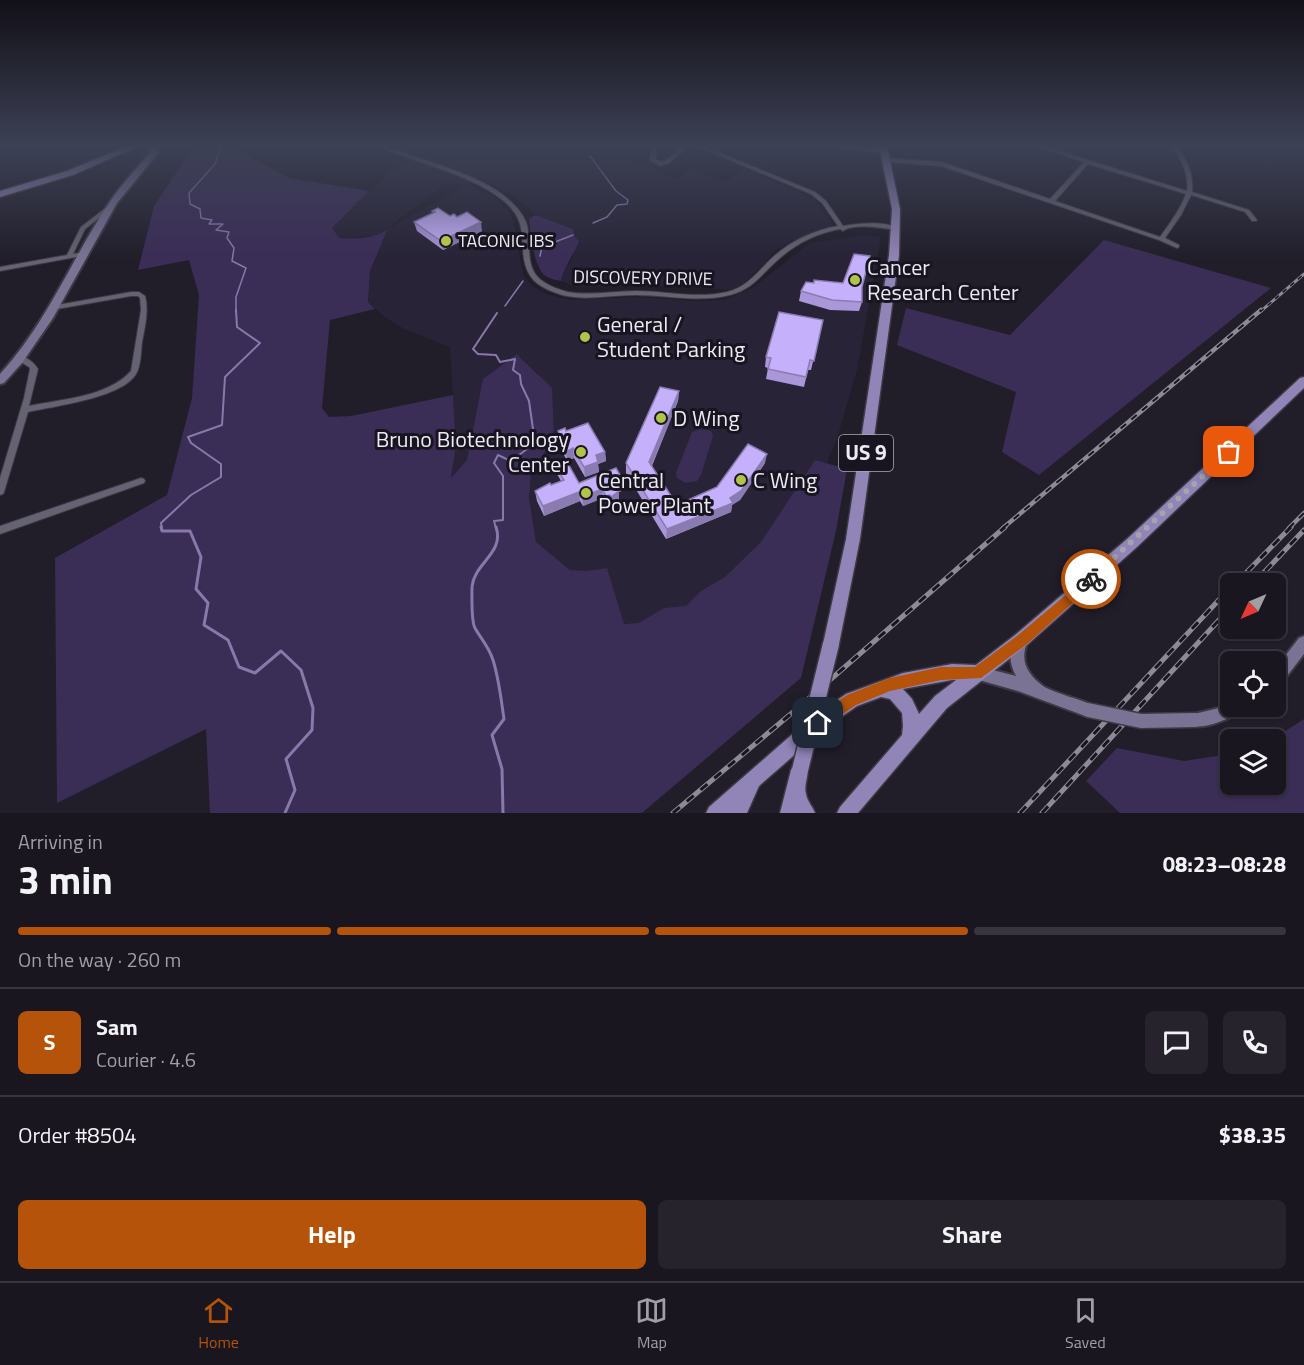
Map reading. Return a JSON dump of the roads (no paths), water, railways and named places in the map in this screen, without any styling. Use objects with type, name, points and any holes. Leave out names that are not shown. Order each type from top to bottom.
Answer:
[{"type":"main road","points":[[0,194],[34,184]]},
{"type":"main road","name":"US 9","points":[[789,813],[831,644],[854,531],[886,317],[896,228],[892,184]]},
{"type":"main road","points":[[846,812],[941,702],[1021,640],[1147,529],[1304,381]]},
{"type":"main road","points":[[715,813],[829,714],[852,700],[877,689],[941,674],[977,673]]},
{"type":"main road","points":[[877,689],[891,691],[905,703],[913,718],[909,738]]},
{"type":"main road","points":[[738,813],[756,776]]},
{"type":"main road","points":[[798,779],[797,799],[806,813]]},
{"type":"street","points":[[0,380],[21,359],[57,307],[112,205],[129,184]]},
{"type":"street","name":"DISCOVERY DRIVE","points":[[480,184],[502,195],[518,212],[530,272],[538,281],[551,289],[566,293],[713,296],[748,286],[784,251],[817,235],[842,229],[896,228]]},
{"type":"street","points":[[789,184],[813,194],[824,202],[842,229]]},
{"type":"street","points":[[999,184],[1177,246]]},
{"type":"street","points":[[1051,202],[1067,184]]},
{"type":"street","points":[[1158,184],[1249,212],[1254,220]]},
{"type":"street","points":[[1161,239],[1178,217],[1190,194],[1190,184]]},
{"type":"street","points":[[69,257],[83,228],[112,205]]},
{"type":"street","points":[[0,269],[85,254]]},
{"type":"street","points":[[24,410],[115,389],[130,379],[134,372],[144,310],[143,297],[139,294],[131,294],[57,307]]},
{"type":"street","points":[[0,492],[34,369],[32,365],[21,359]]},
{"type":"street","points":[[0,530],[141,481]]},
{"type":"street","points":[[1021,640],[1016,655],[1019,668],[1028,681],[1050,696]]},
{"type":"street","points":[[1286,666],[1304,643]]},
{"type":"street","points":[[977,673],[1018,684],[1088,710],[1140,721],[1170,723],[1220,715]]},
{"type":"waterway","points":[[197,184],[189,193],[190,204],[200,209],[201,218],[212,220],[209,224],[223,224],[216,230],[229,232],[227,238],[234,248],[232,261],[246,268],[236,297],[236,310]]},
{"type":"waterway","points":[[593,223],[607,217],[617,205],[627,204],[628,200],[611,184]]},
{"type":"waterway","points":[[540,256],[542,247],[573,235]]},
{"type":"waterway","points":[[505,306],[523,281]]},
{"type":"waterway","points":[[162,528],[161,523],[191,495],[221,477],[221,464],[191,443],[188,437],[222,425],[225,377],[260,343],[237,327],[236,310]]},
{"type":"waterway","points":[[496,528],[494,521],[503,520],[503,476],[494,463],[498,455],[511,461],[535,443],[529,401],[521,384],[520,375],[513,370],[515,359],[500,362],[496,355],[478,354],[473,349],[497,313]]},
{"type":"waterway","points":[[161,527],[162,531],[190,531],[201,557],[196,589],[208,603],[204,625],[228,640],[239,667],[255,673],[281,651],[301,670],[313,708],[312,730],[286,759],[295,790],[285,813]]},
{"type":"waterway","points":[[496,527],[498,536],[496,544],[474,579],[472,608],[475,628],[493,660],[501,697],[504,719],[492,735],[502,769],[503,813]]},
{"type":"railway","points":[[1260,312],[1304,274]]},
{"type":"railway","points":[[1003,528],[1261,310]]},
{"type":"railway","points":[[1289,528],[1304,513]]},
{"type":"railway","points":[[673,813],[799,707],[1005,527]]},
{"type":"railway","points":[[1246,573],[1291,527]]},
{"type":"railway","points":[[1263,573],[1304,530]]},
{"type":"railway","points":[[1020,813],[1220,599]]},
{"type":"railway","points":[[1042,813],[1220,619]]},
{"type":"place","name":"TACONIC IBS","points":[[446,241]]},
{"type":"place","name":"Cancer Research Center","points":[[855,280]]},
{"type":"place","name":"General / Student Parking","points":[[585,337]]},
{"type":"place","name":"D Wing","points":[[661,418]]},
{"type":"place","name":"Bruno Biotechnology Center","points":[[581,452]]},
{"type":"place","name":"C Wing","points":[[741,480]]},
{"type":"place","name":"Central Power Plant","points":[[586,493]]}]
